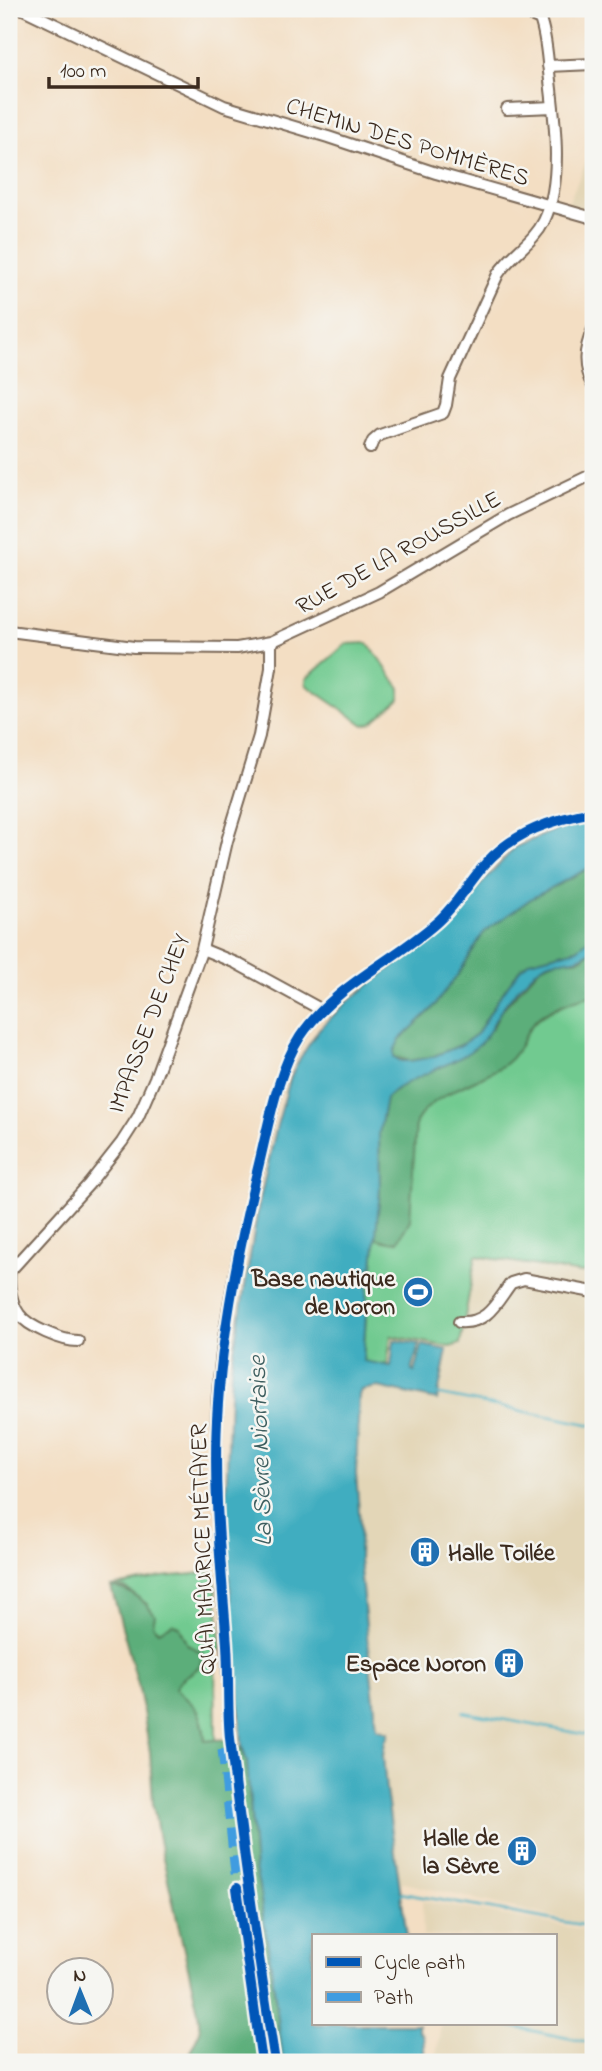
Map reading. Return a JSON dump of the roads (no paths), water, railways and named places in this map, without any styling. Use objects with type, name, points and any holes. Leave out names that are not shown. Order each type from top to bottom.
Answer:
[{"type":"street","name":"CHEMIN DES POMMÈRES","points":[[23,9],[224,106],[593,218]]},
{"type":"street","points":[[370,448],[380,435],[443,413],[450,379],[498,274],[536,233],[550,207],[554,171],[553,107],[548,66],[540,19],[517,9]]},
{"type":"street","points":[[548,66],[593,65]]},
{"type":"street","points":[[507,109],[553,107]]},
{"type":"street","points":[[593,329],[584,356],[586,372],[593,386]]},
{"type":"street","name":"RUE DE LA ROUSSILLE","points":[[9,631],[134,647],[237,648],[271,642],[379,592],[508,515],[593,474]]},
{"type":"street","name":"IMPASSE DE CHEY","points":[[78,1341],[64,1339],[20,1316],[11,1291],[10,1271],[89,1184],[138,1117],[202,949],[227,841],[259,736],[271,668],[271,642]]},
{"type":"street","name":"QUAI MAURICE MÉTAYER","points":[[230,1735],[217,1502],[220,1376],[247,1215],[274,1104],[291,1053],[322,1010],[358,979],[440,920],[489,860],[507,845],[530,830],[559,818],[593,812]]},
{"type":"street","points":[[202,949],[236,963],[322,1010]]},
{"type":"street","points":[[459,1322],[472,1322],[484,1317],[511,1283],[517,1280],[593,1292]]},
{"type":"water","name":"La Sèvre Niortaise","points":[[593,820],[593,866],[532,898],[484,932],[459,973],[431,1010],[400,1039],[394,1057],[401,1061],[410,1061],[432,1057],[461,1045],[477,1034],[520,969],[530,961],[577,949],[591,938],[593,932],[593,949],[578,958],[553,961],[539,968],[508,1001],[487,1035],[476,1047],[395,1090],[386,1098],[379,1134],[380,1190],[373,1267],[369,1267],[363,1361],[391,1366],[394,1340],[419,1344],[412,1371],[415,1372],[422,1345],[447,1350],[437,1400],[378,1387],[361,1390],[359,1396],[356,1474],[360,1524],[359,1560],[377,1728],[388,1732],[383,1755],[386,1791],[407,1934],[312,1934],[312,2025],[418,2025],[423,2036],[425,2062],[283,2062],[260,1889],[255,1870],[247,1762],[242,1746],[226,1497],[231,1368],[259,1203],[291,1076],[319,1029],[346,1003],[441,928],[515,847],[564,826]]},
{"type":"waterway","points":[[435,1394],[593,1425]]},
{"type":"waterway","points":[[463,1712],[593,1736]]},
{"type":"waterway","points":[[400,1893],[593,1927]]},
{"type":"waterway","points":[[503,2025],[593,2043]]},
{"type":"place","name":"Base nautique de Noron","points":[[418,1292]]},
{"type":"place","name":"Halle Toilée","points":[[425,1552]]},
{"type":"place","name":"Espace Noron","points":[[509,1663]]},
{"type":"place","name":"Halle de la Sèvre","points":[[522,1851]]}]
